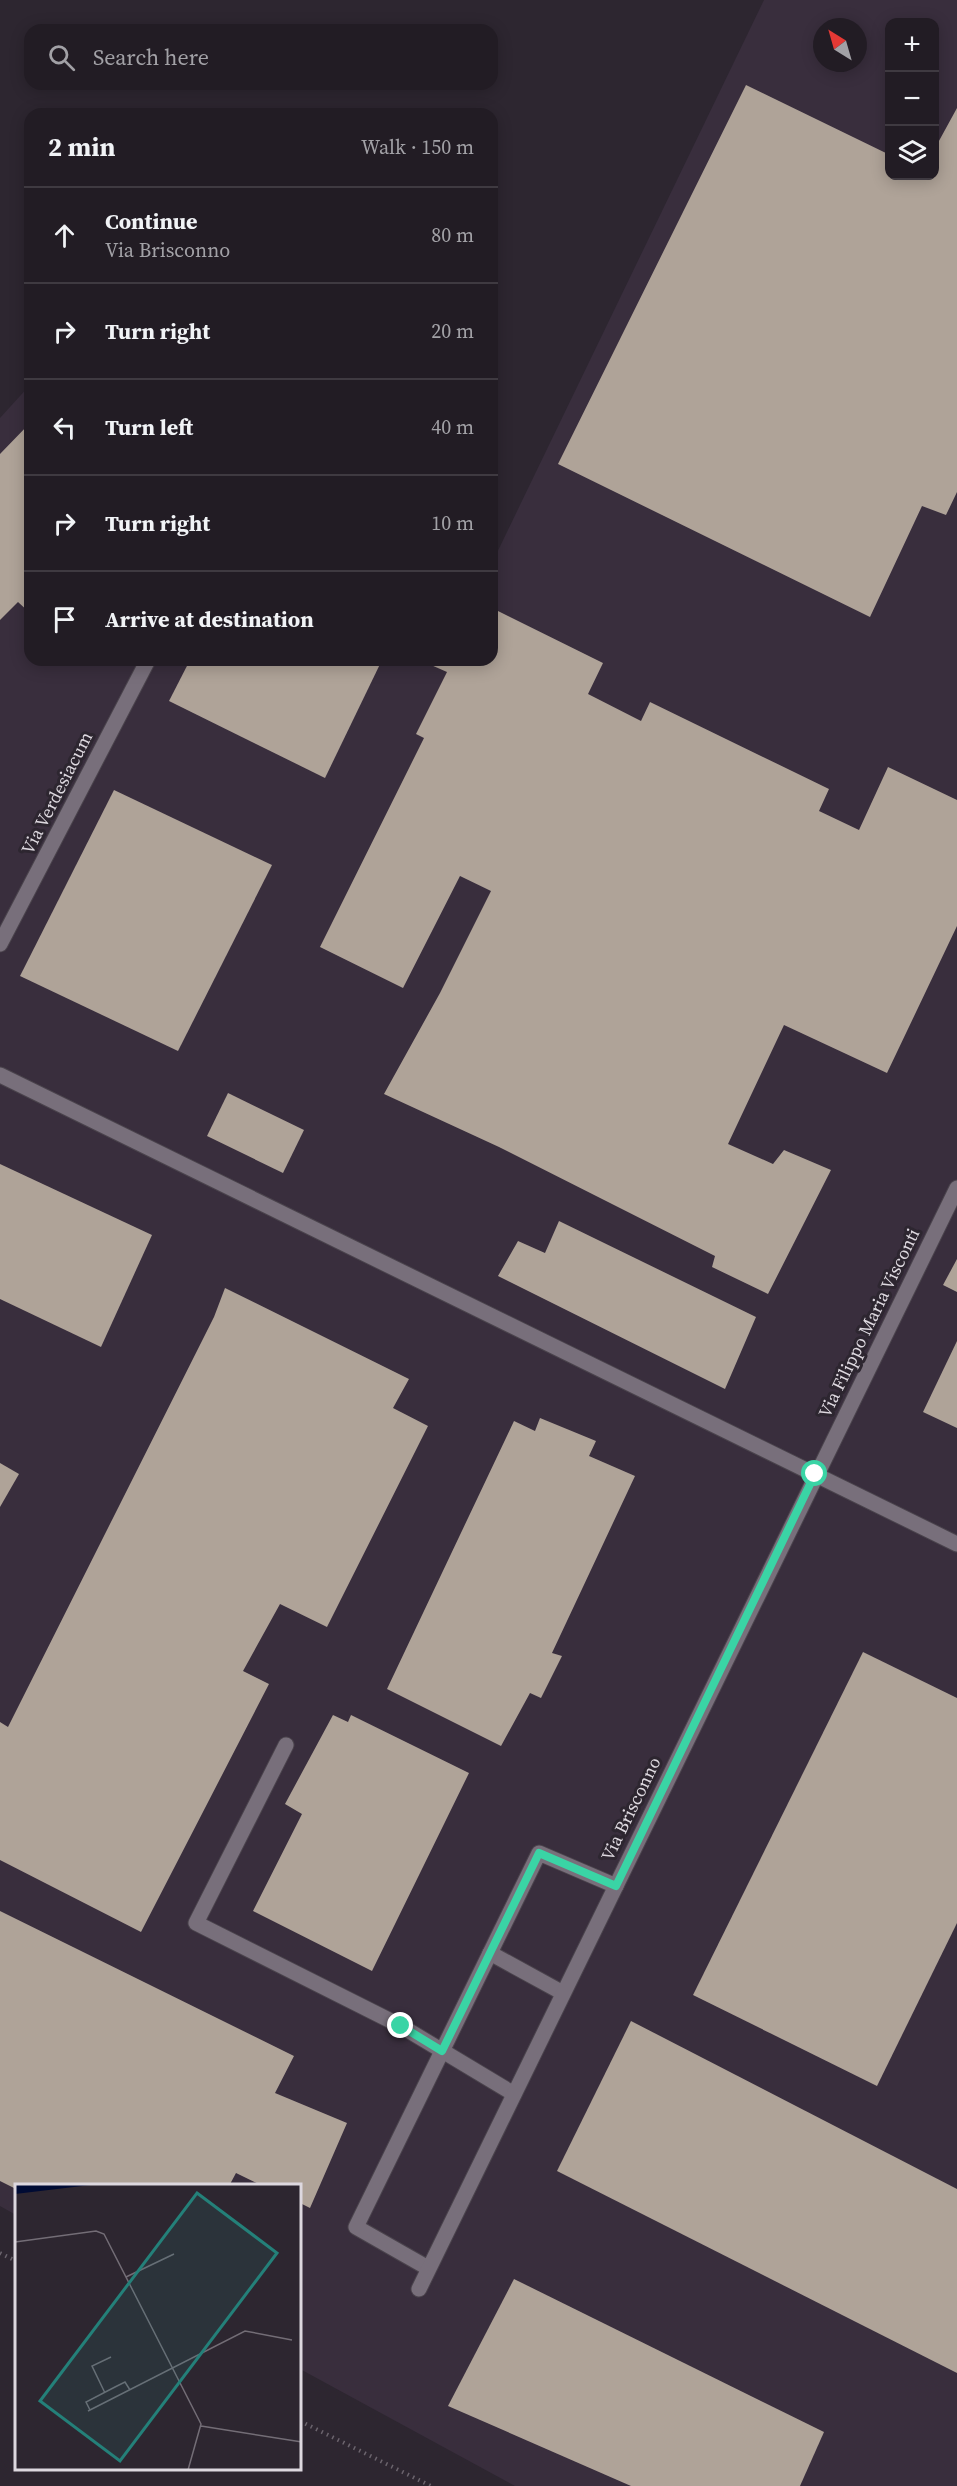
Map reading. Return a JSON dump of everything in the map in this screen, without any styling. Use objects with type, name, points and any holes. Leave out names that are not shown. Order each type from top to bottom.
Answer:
[{"type":"street","name":"Via Verdesiacum","points":[[0,944],[145,666]]},
{"type":"street","points":[[0,1074],[957,1544]]},
{"type":"street","name":"Via Filippo Maria Visconti","points":[[815,1474],[957,1188]]},
{"type":"street","name":"Via Brisconno","points":[[419,2289],[815,1474]]},
{"type":"street","points":[[286,1745],[196,1923],[401,2026],[514,2094]]},
{"type":"street","points":[[428,2268],[356,2228],[489,1953],[539,1853],[616,1886]]},
{"type":"street","points":[[489,1953],[564,1993]]},
{"type":"path","points":[[0,2253],[15,2260]]},
{"type":"path","points":[[302,2422],[431,2486]]},
{"type":"shaded area","points":[[764,0],[957,0],[957,2486],[515,2486],[302,2370],[302,2184],[15,2184],[15,2214],[0,2206],[0,418],[24,392],[24,666],[498,666],[498,551]]},
{"type":"building","points":[[746,85],[885,153],[885,180],[939,180],[939,141],[957,108],[957,492],[946,515],[922,506],[870,617],[558,464]]},
{"type":"building","points":[[24,429],[24,608],[18,602],[0,620],[0,454]]},
{"type":"building","points":[[498,611],[603,663],[588,694],[641,721],[650,702],[829,789],[819,811],[859,830],[888,767],[957,800],[957,926],[887,1073],[784,1025],[728,1144],[773,1164],[784,1150],[831,1170],[768,1294],[712,1267],[715,1256],[499,1147],[384,1094],[440,993],[491,891],[460,876],[403,988],[320,947],[424,738],[416,734],[447,672],[433,666],[498,666]]},
{"type":"building","points":[[187,666],[379,666],[325,778],[169,701]]},
{"type":"building","points":[[114,790],[272,865],[178,1051],[20,976]]},
{"type":"building","points":[[228,1093],[304,1130],[283,1173],[207,1136]]},
{"type":"building","points":[[0,1164],[152,1235],[101,1347],[0,1299]]},
{"type":"building","points":[[559,1221],[756,1317],[725,1389],[498,1276],[518,1241],[545,1253]]},
{"type":"building","points":[[957,1259],[957,1292],[943,1285]]},
{"type":"building","points":[[225,1288],[409,1379],[393,1408],[428,1426],[327,1627],[280,1604],[243,1671],[269,1684],[141,1932],[0,1860],[0,1722],[8,1727],[214,1317]]},
{"type":"building","points":[[957,1341],[957,1428],[923,1412]]},
{"type":"building","points":[[540,1418],[596,1441],[589,1456],[635,1476],[552,1653],[562,1656],[541,1698],[530,1693],[501,1746],[387,1689],[514,1421],[535,1431]]},
{"type":"building","points":[[0,1463],[19,1474],[0,1507]]},
{"type":"building","points":[[863,1652],[957,1698],[957,1923],[877,2086],[693,1995]]},
{"type":"building","points":[[333,1715],[348,1722],[351,1715],[469,1773],[372,1971],[253,1911],[302,1814],[285,1804]]},
{"type":"building","points":[[0,1911],[294,2056],[275,2093],[347,2123],[310,2208],[302,2204],[302,2184],[259,2184],[236,2173],[230,2184],[15,2184],[15,2188],[0,2181]]},
{"type":"building","points":[[631,2021],[957,2189],[957,2373],[557,2171]]},
{"type":"building","points":[[514,2279],[824,2432],[800,2486],[631,2486],[448,2406]]},
{"type":"route","points":[[401,2026],[442,2051],[539,1853],[616,1886],[815,1474]]}]
